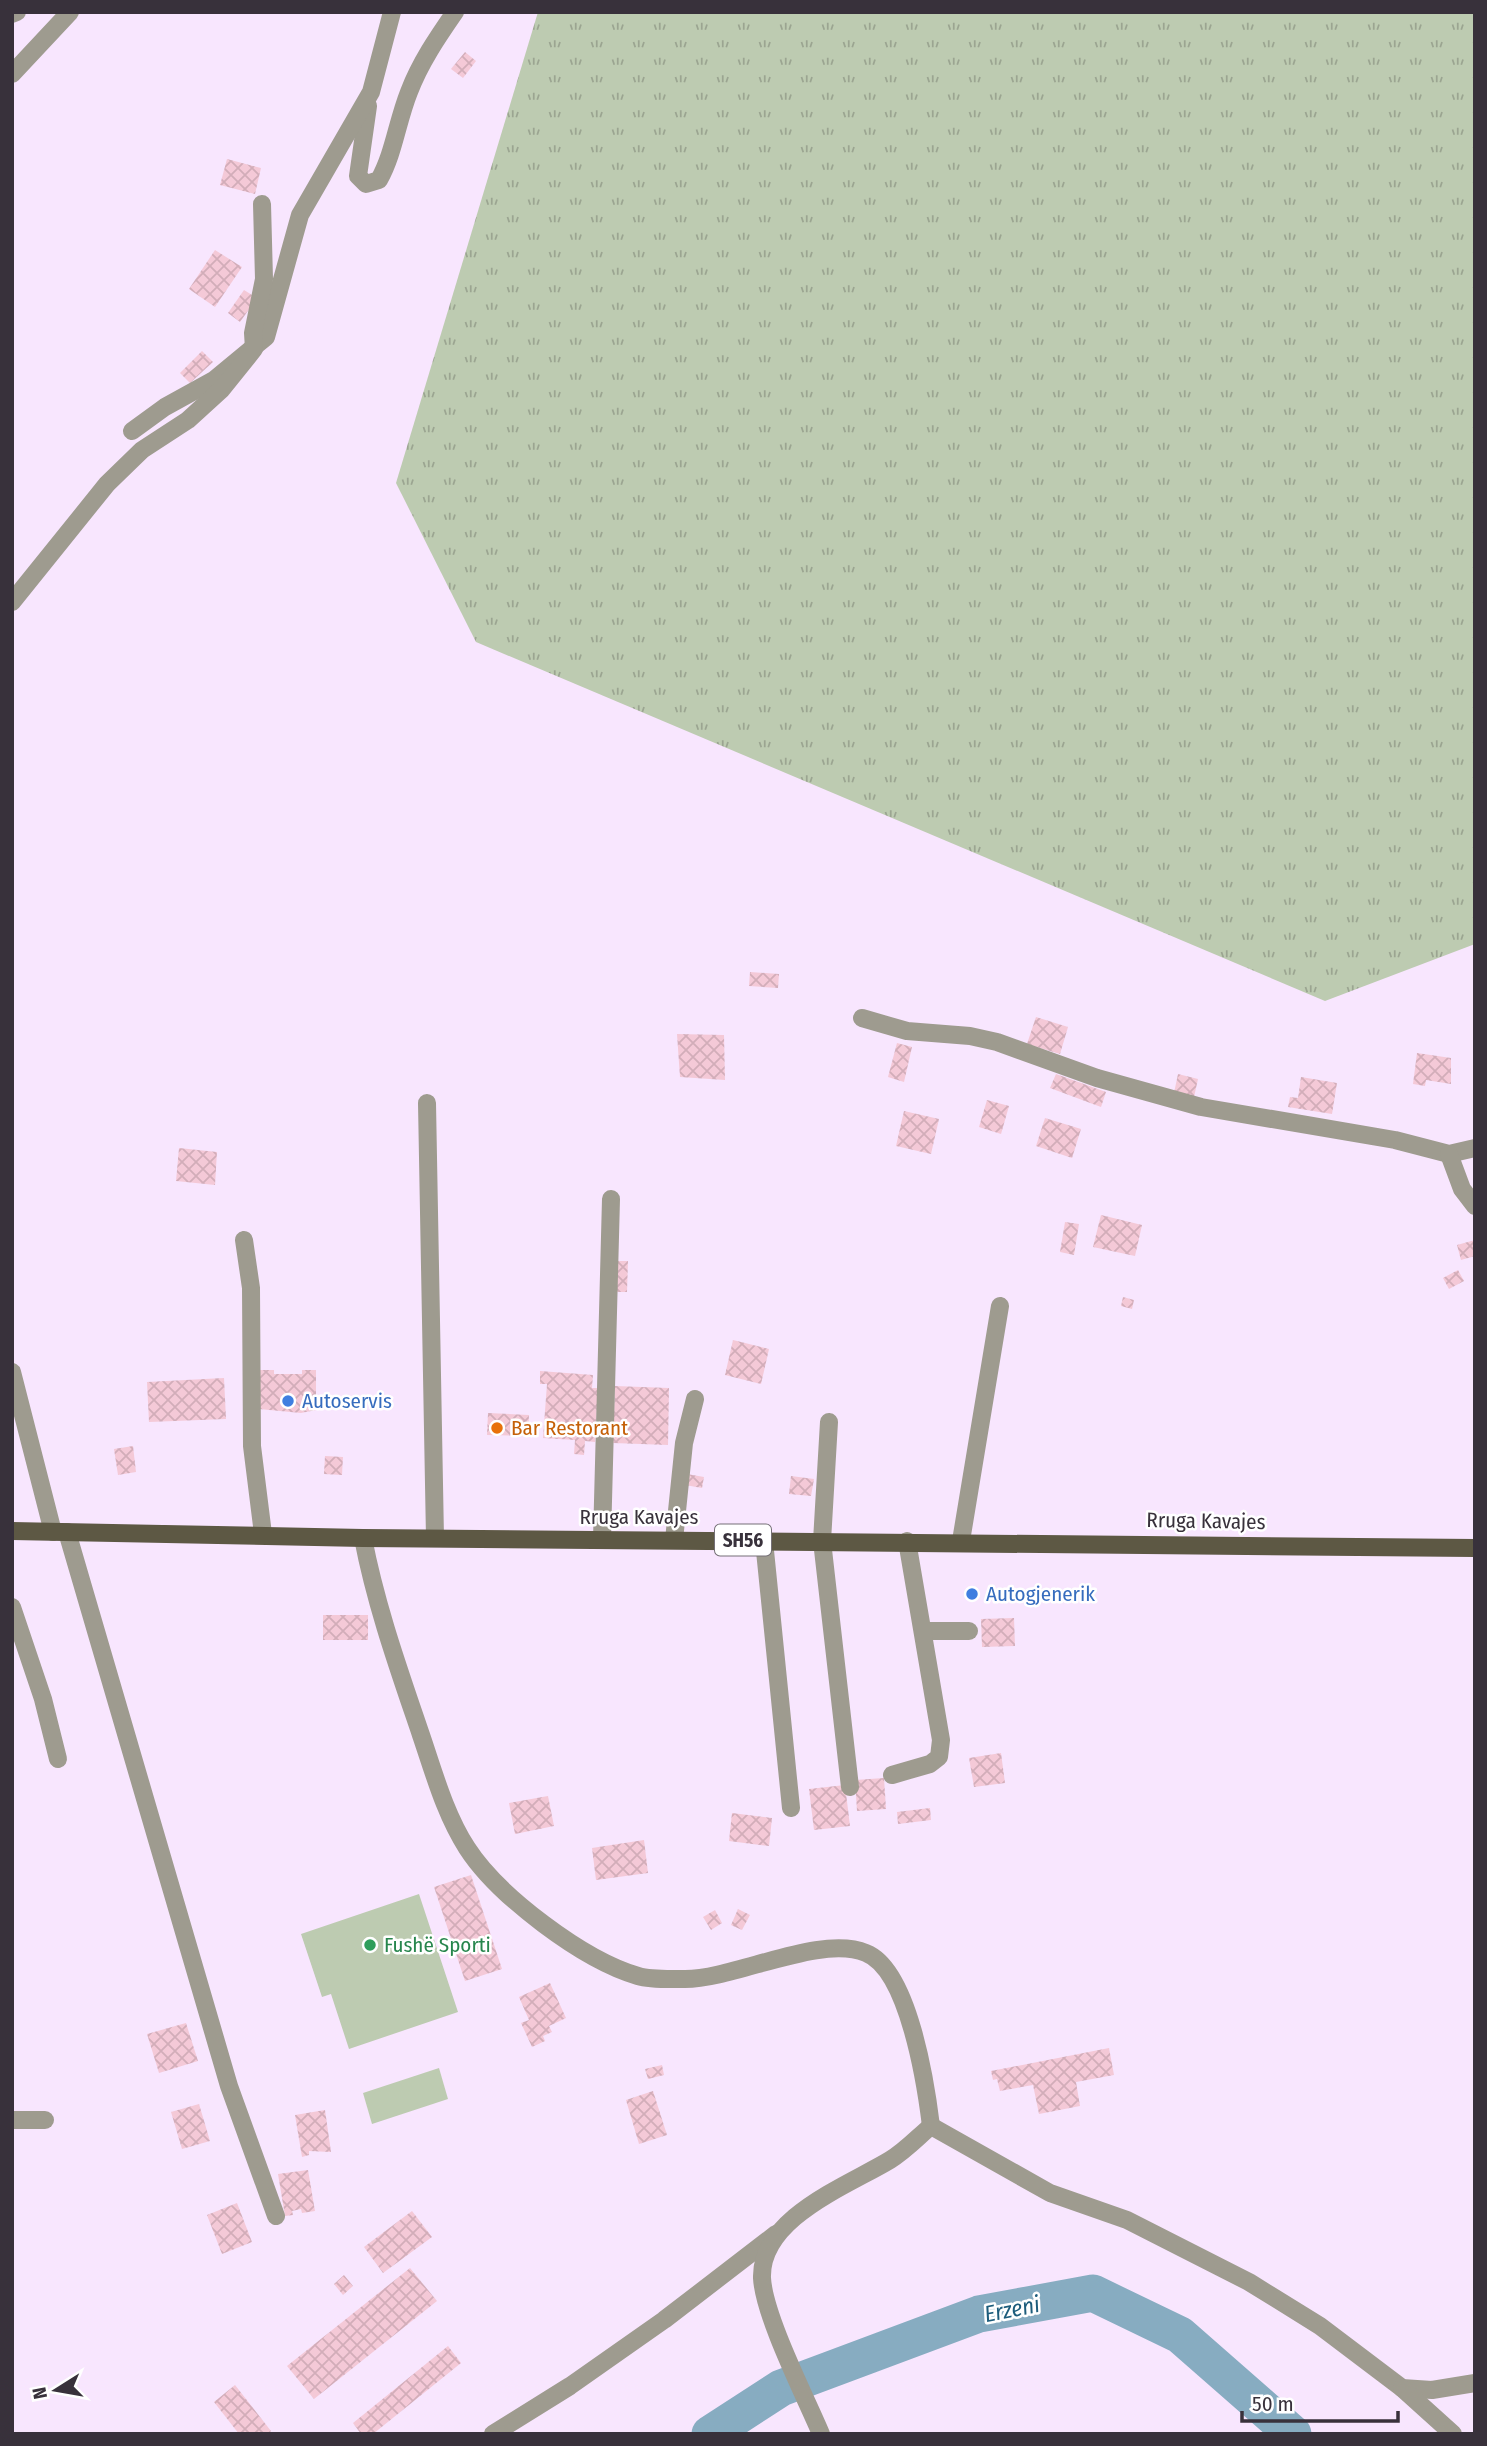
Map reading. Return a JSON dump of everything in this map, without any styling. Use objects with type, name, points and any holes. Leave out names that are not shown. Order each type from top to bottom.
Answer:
[{"type":"main road","name":"Rruga Kavajes","points":[[12,1531],[363,1538],[961,1541],[1475,1548]]},
{"type":"street","points":[[12,74],[70,12]]},
{"type":"street","points":[[391,12],[371,92],[358,176],[366,184],[379,180],[389,161],[396,128],[421,63],[455,12]]},
{"type":"street","points":[[12,602],[107,484],[142,450],[188,420],[222,389],[266,337],[300,215],[371,92]]},
{"type":"street","points":[[254,349],[253,333],[264,279],[262,204]]},
{"type":"street","points":[[132,431],[165,407],[214,380],[254,349]]},
{"type":"street","points":[[862,1018],[907,1031],[970,1036],[997,1042],[1097,1078],[1202,1107],[1395,1140],[1449,1154],[1475,1148]]},
{"type":"street","points":[[427,1102],[435,1538]]},
{"type":"street","points":[[1449,1154],[1462,1189],[1475,1206]]},
{"type":"street","points":[[601,1539],[611,1199]]},
{"type":"street","points":[[244,1240],[251,1287],[251,1446],[263,1534]]},
{"type":"street","points":[[961,1541],[1000,1306]]},
{"type":"street","points":[[12,1372],[229,2086],[276,2216]]},
{"type":"street","points":[[674,1540],[684,1443],[695,1399]]},
{"type":"street","points":[[829,1422],[822,1541],[850,1787]]},
{"type":"street","points":[[363,1538],[382,1621],[435,1776],[467,1847],[487,1873],[512,1898],[597,1961],[640,1977],[688,1979],[836,1948],[867,1953],[886,1969],[908,2015],[920,2056],[931,2126]]},
{"type":"street","points":[[764,1541],[791,1808]]},
{"type":"street","points":[[892,1775],[930,1764],[939,1757],[940,1740],[924,1631],[907,1541]]},
{"type":"street","points":[[12,1607],[43,1699],[58,1759]]},
{"type":"street","points":[[924,1631],[969,1631]]},
{"type":"street","points":[[12,2120],[45,2120]]},
{"type":"street","points":[[493,2434],[570,2386],[664,2320],[804,2210],[893,2158],[931,2126]]},
{"type":"street","points":[[931,2126],[1050,2193],[1127,2220],[1249,2282],[1320,2326],[1402,2388],[1453,2434]]},
{"type":"street","points":[[776,2234],[765,2259],[762,2277],[772,2316],[821,2434]]},
{"type":"street","points":[[1402,2388],[1432,2390],[1475,2383]]},
{"type":"green space","points":[[538,12],[1475,12],[1475,944],[1325,1001],[476,642],[396,483]]},
{"type":"green space","points":[[419,1894],[458,2012],[349,2049],[331,1994],[322,1997],[301,1934]]},
{"type":"green space","points":[[439,2068],[448,2099],[372,2124],[363,2093]]},
{"type":"building","points":[[465,52],[476,61],[463,78],[451,69]]},
{"type":"building","points":[[227,159],[261,168],[255,194],[220,185]]},
{"type":"building","points":[[215,250],[242,267],[215,307],[189,289]]},
{"type":"building","points":[[244,290],[257,298],[240,322],[228,313]]},
{"type":"building","points":[[202,351],[213,362],[190,383],[180,373]]},
{"type":"building","points":[[750,972],[779,974],[778,988],[749,986]]},
{"type":"building","points":[[1036,1017],[1068,1027],[1060,1054],[1027,1044]]},
{"type":"building","points":[[677,1034],[724,1035],[725,1080],[680,1077]]},
{"type":"building","points":[[897,1043],[912,1047],[904,1082],[888,1077]]},
{"type":"building","points":[[1417,1053],[1451,1058],[1451,1084],[1426,1080],[1425,1086],[1413,1084]]},
{"type":"building","points":[[1056,1074],[1106,1092],[1101,1107],[1050,1088]]},
{"type":"building","points":[[1178,1074],[1198,1079],[1194,1097],[1174,1093]]},
{"type":"building","points":[[1301,1077],[1337,1083],[1332,1114],[1288,1107],[1290,1097],[1298,1098]]},
{"type":"building","points":[[987,1100],[1009,1106],[1001,1134],[979,1127]]},
{"type":"building","points":[[904,1111],[939,1119],[931,1154],[896,1146]]},
{"type":"building","points":[[1045,1118],[1081,1129],[1072,1158],[1036,1146]]},
{"type":"building","points":[[179,1148],[217,1152],[215,1185],[176,1181]]},
{"type":"building","points":[[1101,1215],[1142,1225],[1135,1256],[1093,1247]]},
{"type":"building","points":[[1065,1222],[1079,1224],[1074,1255],[1060,1252]]},
{"type":"building","points":[[1475,1240],[1475,1256],[1461,1260],[1457,1245]]},
{"type":"building","points":[[616,1261],[628,1261],[627,1292],[615,1292]]},
{"type":"building","points":[[1458,1270],[1464,1281],[1449,1289],[1443,1278]]},
{"type":"building","points":[[1123,1297],[1134,1300],[1132,1309],[1121,1306]]},
{"type":"building","points":[[733,1340],[769,1349],[761,1384],[725,1375]]},
{"type":"building","points":[[259,1370],[274,1370],[274,1374],[302,1374],[302,1370],[316,1370],[316,1410],[301,1413],[259,1409]]},
{"type":"building","points":[[540,1371],[593,1375],[592,1388],[598,1388],[595,1442],[585,1441],[584,1455],[574,1454],[575,1440],[543,1438],[547,1384],[540,1384]]},
{"type":"building","points":[[224,1378],[226,1419],[149,1422],[147,1382]]},
{"type":"building","points":[[615,1386],[669,1388],[668,1445],[613,1443]]},
{"type":"building","points":[[488,1413],[529,1415],[528,1436],[487,1435]]},
{"type":"building","points":[[133,1446],[136,1472],[118,1475],[114,1449]]},
{"type":"building","points":[[325,1456],[343,1457],[342,1475],[324,1474]]},
{"type":"building","points":[[687,1474],[704,1477],[702,1488],[685,1485]]},
{"type":"building","points":[[791,1476],[814,1479],[811,1496],[789,1494]]},
{"type":"building","points":[[323,1615],[368,1615],[368,1640],[323,1640]]},
{"type":"building","points":[[1014,1618],[1015,1646],[982,1647],[981,1619]]},
{"type":"building","points":[[1001,1753],[1005,1783],[974,1787],[969,1758]]},
{"type":"building","points":[[884,1778],[886,1809],[857,1811],[855,1780]]},
{"type":"building","points":[[845,1785],[850,1826],[814,1830],[809,1789]]},
{"type":"building","points":[[548,1796],[554,1826],[515,1834],[509,1803]]},
{"type":"building","points":[[930,1808],[931,1820],[898,1824],[897,1812]]},
{"type":"building","points":[[732,1813],[772,1818],[769,1846],[729,1841]]},
{"type":"building","points":[[644,1840],[648,1873],[596,1880],[592,1848]]},
{"type":"building","points":[[471,1875],[502,1969],[465,1981],[434,1887]]},
{"type":"building","points":[[738,1909],[750,1915],[742,1930],[731,1925]]},
{"type":"building","points":[[715,1910],[722,1923],[711,1930],[703,1917]]},
{"type":"building","points":[[550,1983],[566,2018],[549,2026],[552,2032],[543,2036],[545,2041],[532,2047],[521,2023],[529,2020],[519,1997]]},
{"type":"building","points":[[186,2023],[198,2061],[159,2073],[147,2034]]},
{"type":"building","points":[[1109,2048],[1114,2075],[1076,2082],[1080,2106],[1039,2114],[1033,2085],[1000,2091],[997,2079],[993,2080],[991,2071]]},
{"type":"building","points":[[662,2065],[664,2075],[648,2079],[645,2069]]},
{"type":"building","points":[[653,2091],[667,2135],[639,2144],[626,2100]]},
{"type":"building","points":[[199,2104],[210,2141],[182,2149],[171,2112]]},
{"type":"building","points":[[325,2110],[331,2152],[309,2151],[309,2155],[302,2157],[295,2115]]},
{"type":"building","points":[[308,2170],[315,2211],[302,2213],[301,2209],[292,2211],[293,2215],[285,2216],[278,2174]]},
{"type":"building","points":[[237,2203],[252,2242],[222,2254],[207,2215]]},
{"type":"building","points":[[412,2211],[432,2237],[383,2273],[364,2247]]},
{"type":"building","points":[[410,2268],[437,2301],[314,2399],[287,2366]]},
{"type":"building","points":[[344,2275],[353,2286],[343,2295],[334,2284]]},
{"type":"building","points":[[448,2346],[461,2363],[373,2434],[361,2434],[353,2423]]},
{"type":"building","points":[[235,2385],[271,2431],[268,2434],[239,2434],[214,2402]]},
{"type":"waterway","name":"Erzeni","points":[[710,2434],[781,2388],[979,2314],[1093,2293],[1180,2335],[1293,2434]]},
{"type":"place","name":"Autoservis","points":[[288,1401]]},
{"type":"place","name":"Bar Restorant","points":[[497,1428]]},
{"type":"place","name":"Autogjenerik","points":[[972,1594]]},
{"type":"place","name":"Fushë Sporti","points":[[370,1945]]}]
